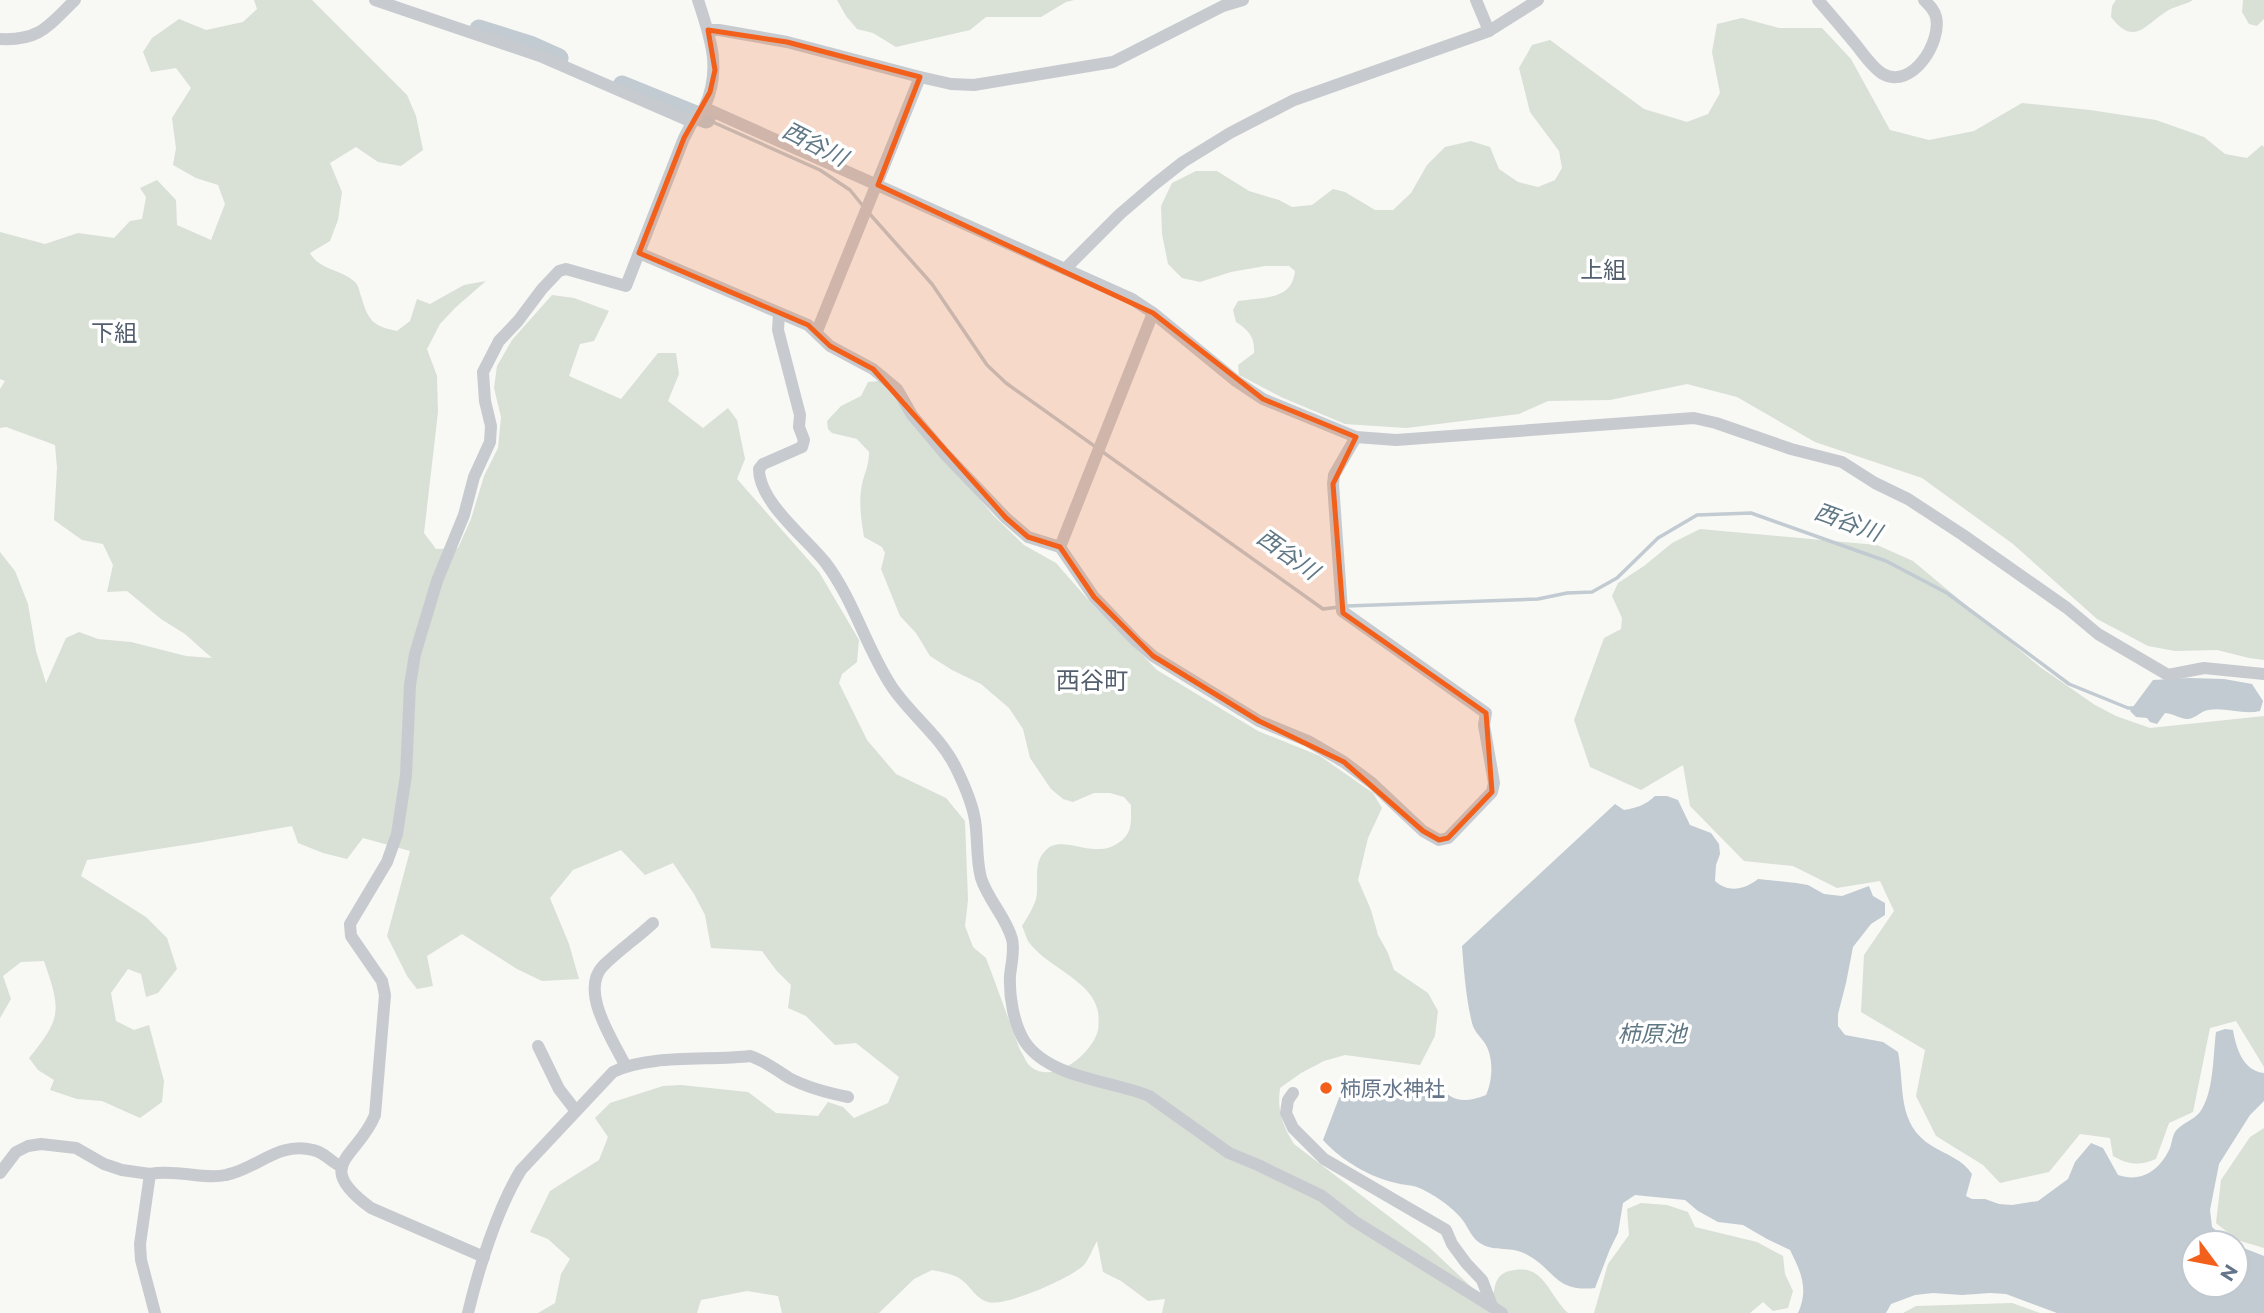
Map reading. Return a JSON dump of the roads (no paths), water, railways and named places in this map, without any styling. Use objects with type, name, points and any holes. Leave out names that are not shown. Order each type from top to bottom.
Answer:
[{"type":"street","points":[[0,39],[19,40],[31,37],[44,30],[75,0]]},
{"type":"street","points":[[375,0],[540,56],[692,122]]},
{"type":"street","points":[[484,1257],[371,1208],[356,1197],[346,1184],[341,1166],[345,1156],[371,1125],[375,1115],[386,995],[382,981],[351,936],[350,924],[387,862],[397,834],[406,775],[409,699],[415,654],[437,581],[464,515],[474,477],[490,442],[491,426],[485,401],[483,372],[499,341],[559,271],[566,269],[626,286],[692,122],[705,108],[715,70],[708,30],[698,0]]},
{"type":"street","points":[[708,30],[787,42],[920,77],[951,84],[974,85],[1113,62],[1223,6],[1243,0]]},
{"type":"street","points":[[1476,0],[1489,31]]},
{"type":"street","points":[[1066,268],[1120,214],[1155,184],[1183,162],[1230,132],[1294,100],[1489,31],[1538,0]]},
{"type":"street","points":[[1818,0],[1872,64],[1883,74],[1898,78],[1913,71],[1934,40],[1937,20],[1934,9],[1924,0]]},
{"type":"street","points":[[817,331],[920,77]]},
{"type":"street","points":[[705,108],[1132,299],[1263,399],[1356,437],[1396,440],[1694,418],[1716,423],[1791,449],[1842,462],[1875,483],[1908,499],[2067,608],[2098,634],[2168,675],[2204,668],[2264,674]]},
{"type":"street","points":[[639,253],[808,325],[830,346],[873,369],[897,390],[920,425],[1006,518],[1028,537],[1060,547],[1094,597],[1153,656],[1259,721],[1308,741],[1344,762],[1372,783],[1423,831],[1439,840],[1448,838],[1492,792],[1494,783],[1484,725],[1486,713],[1341,608],[1333,484],[1334,475],[1356,437]]},
{"type":"street","points":[[1060,547],[1153,313]]},
{"type":"street","points":[[779,314],[778,330],[804,440],[802,446],[763,464],[759,469],[759,476],[773,504],[825,562],[895,691],[929,729],[955,765],[975,820],[982,880],[1012,939],[1012,1002],[1027,1044],[1052,1065],[1150,1096],[1229,1153],[1322,1196],[1354,1221],[1497,1310]]},
{"type":"street","points":[[625,1066],[595,1001],[594,986],[601,968],[653,923]]},
{"type":"street","points":[[538,1046],[559,1089],[576,1111]]},
{"type":"street","points":[[468,1313],[484,1257],[513,1183],[613,1072],[625,1066],[750,1056],[760,1059],[800,1083],[849,1097]]},
{"type":"street","points":[[1293,1093],[1288,1100],[1286,1113],[1293,1128],[1324,1159],[1446,1230],[1452,1244],[1482,1280],[1497,1310]]},
{"type":"street","points":[[0,1173],[16,1152],[41,1144],[75,1148],[104,1164],[150,1174],[164,1171],[226,1176],[267,1156],[289,1149],[316,1150],[341,1166]]},
{"type":"street","points":[[150,1174],[140,1244],[141,1260],[155,1313]]},
{"type":"water","points":[[2224,679],[2252,684],[2263,701],[2260,711],[2208,710],[2187,719],[2165,713],[2157,724],[2147,718],[2136,717],[2130,711],[2153,680]]},
{"type":"water","name":"柿原池","points":[[1655,796],[1678,800],[1690,825],[1711,833],[1719,844],[1715,881],[1720,885],[1736,889],[1758,879],[1808,885],[1824,894],[1842,896],[1869,886],[1873,896],[1885,903],[1885,915],[1871,924],[1853,947],[1838,1014],[1838,1026],[1845,1035],[1883,1042],[1898,1052],[1904,1104],[1912,1127],[1932,1146],[1968,1169],[1972,1174],[1966,1196],[1972,1199],[2012,1205],[2038,1201],[2068,1179],[2075,1162],[2091,1143],[2103,1148],[2118,1175],[2135,1177],[2149,1173],[2166,1156],[2177,1129],[2197,1115],[2205,1104],[2216,1032],[2233,1030],[2242,1058],[2251,1068],[2264,1073],[2264,1101],[2250,1115],[2219,1164],[2210,1210],[2214,1229],[2180,1229],[2180,1299],[2250,1299],[2250,1250],[2264,1256],[2264,1313],[2057,1313],[2006,1294],[1933,1293],[1915,1295],[1891,1304],[1886,1313],[1798,1313],[1803,1288],[1790,1250],[1743,1225],[1718,1222],[1685,1200],[1635,1195],[1623,1203],[1618,1233],[1595,1288],[1581,1288],[1561,1282],[1532,1257],[1521,1252],[1482,1244],[1474,1238],[1457,1213],[1435,1196],[1417,1187],[1399,1184],[1366,1172],[1330,1147],[1323,1140],[1342,1090],[1411,1091],[1436,1082],[1447,1094],[1458,1099],[1471,1100],[1486,1095],[1491,1061],[1484,1042],[1472,1023],[1462,946],[1615,804],[1624,810],[1644,804]]},
{"type":"waterway","name":"西谷川","points":[[479,29],[530,45],[559,58]]},
{"type":"waterway","name":"西谷川","points":[[622,85],[706,119]]},
{"type":"waterway","name":"西谷川","points":[[706,119],[820,170],[850,190],[863,206]]},
{"type":"waterway","name":"西谷川","points":[[868,212],[932,284],[987,365],[1006,383],[1323,609],[1538,599],[1567,593],[1592,592],[1617,578],[1658,538],[1697,515],[1751,513],[1886,561],[1947,593],[2069,684],[2128,708],[2136,708]]},
{"type":"place","name":"柿原水神社","points":[[1326,1088]]},
{"type":"district","name":"上組","points":[[1603,270]]},
{"type":"district","name":"下組","points":[[114,333]]},
{"type":"district","name":"西谷町","points":[[1092,680]]}]
